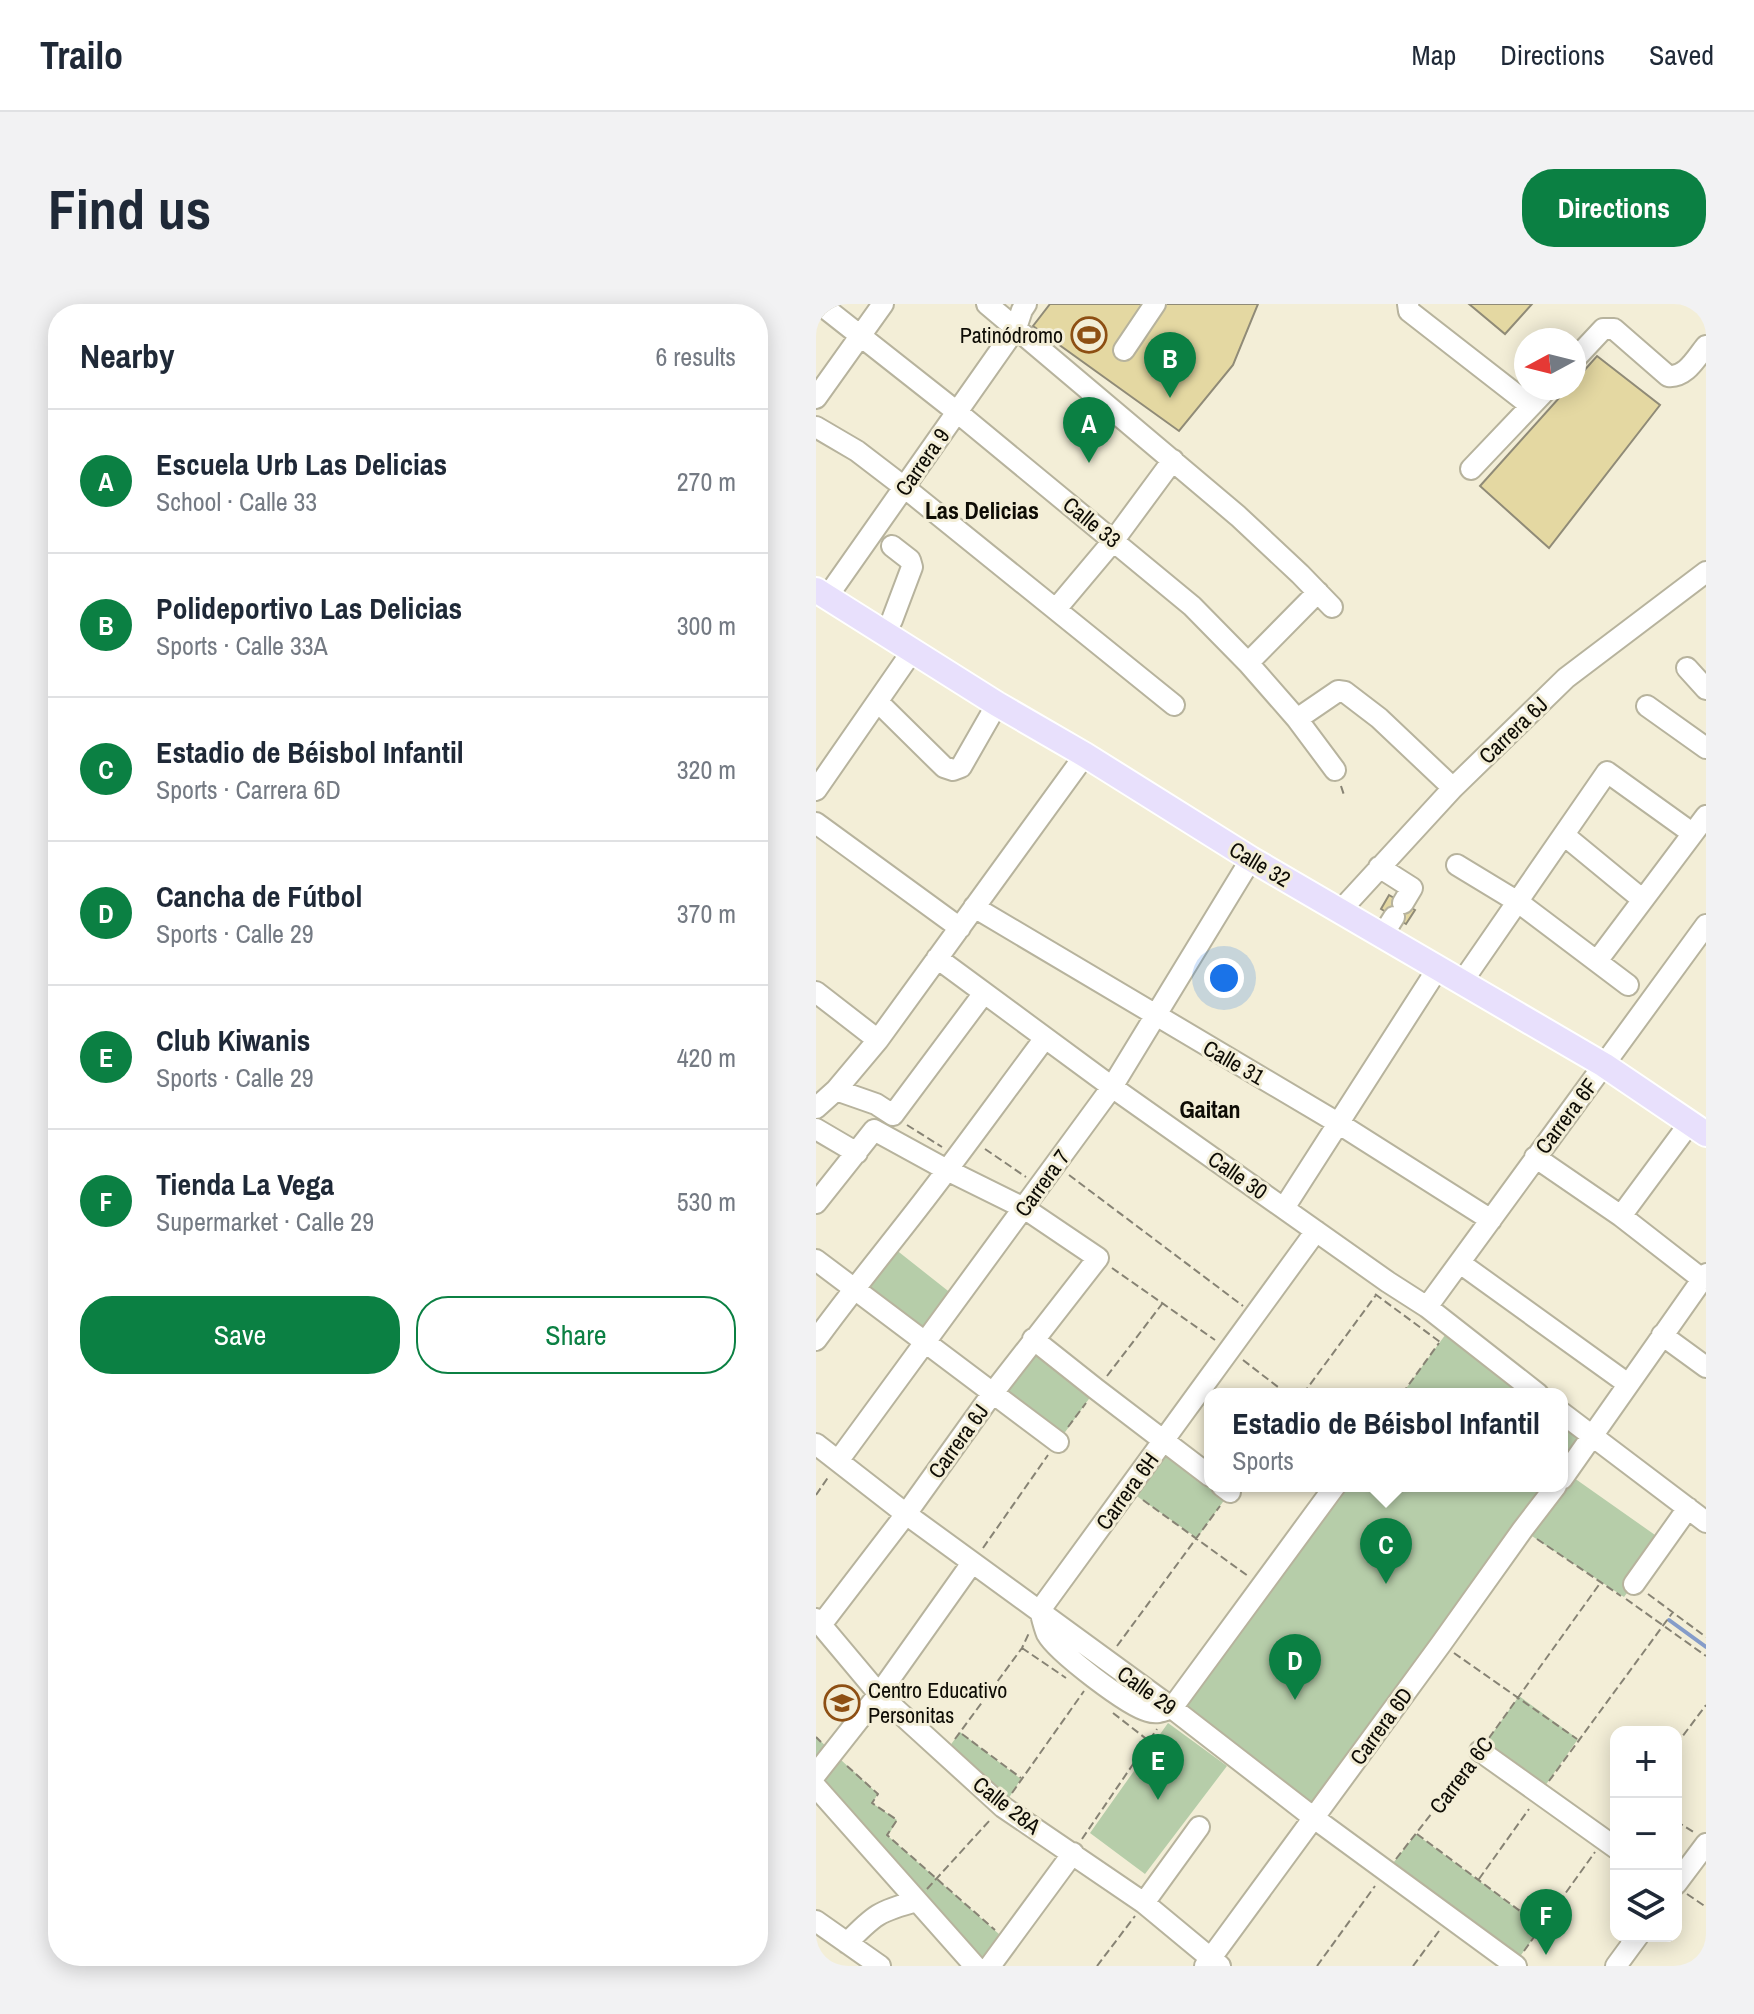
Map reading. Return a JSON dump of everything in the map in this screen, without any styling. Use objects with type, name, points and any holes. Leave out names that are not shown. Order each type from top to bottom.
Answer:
[{"type":"main road","name":"Calle 32","points":[[822,594],[997,704],[1340,911],[1393,919],[1438,968],[1604,1065],[1698,1129]]},
{"type":"street","name":"Calle 33","points":[[820,304],[957,412],[1192,606],[1297,719],[1335,770]]},
{"type":"street","points":[[816,398],[883,304]]},
{"type":"street","points":[[987,304],[1238,516],[1325,600],[1248,663]]},
{"type":"street","name":"Carrera 9","points":[[822,594],[957,412],[1016,328],[1026,304]]},
{"type":"street","name":"Carrera 9","points":[[1016,328],[1040,304]]},
{"type":"street","points":[[1124,350],[1155,304]]},
{"type":"street","points":[[1408,304],[1409,311],[1416,317],[1531,406]]},
{"type":"street","points":[[1586,347],[1603,329],[1614,329],[1668,376],[1675,377],[1684,372],[1706,346]]},
{"type":"street","points":[[1471,469],[1537,400]]},
{"type":"street","points":[[816,427],[857,451],[904,487],[1174,705]]},
{"type":"street","points":[[1056,609],[1114,540],[1173,460]]},
{"type":"street","points":[[884,632],[892,620],[912,567],[910,560],[892,546]]},
{"type":"street","name":"Carrera 6J","points":[[1340,911],[1453,788],[1566,678],[1706,572]]},
{"type":"street","points":[[816,790],[913,650]]},
{"type":"street","points":[[1687,668],[1706,689]]},
{"type":"street","points":[[1297,719],[1342,690],[1379,718],[1453,788]]},
{"type":"street","points":[[878,702],[944,767],[953,770],[961,767],[997,704]]},
{"type":"street","points":[[1647,706],[1706,748]]},
{"type":"street","points":[[816,1108],[836,1090],[878,1040],[1085,755]]},
{"type":"street","points":[[1462,982],[1607,772],[1692,833]]},
{"type":"street","points":[[1597,961],[1706,816]]},
{"type":"street","points":[[816,823],[960,928]]},
{"type":"street","points":[[1564,835],[1643,900]]},
{"type":"street","name":"Carrera 7","points":[[838,1461],[1112,1087],[1251,859]]},
{"type":"street","points":[[1457,865],[1518,902],[1628,985]]},
{"type":"street","points":[[1379,867],[1412,888],[1393,919]]},
{"type":"street","name":"Calle 31","points":[[974,907],[1338,1123],[1491,1220]]},
{"type":"street","name":"Carrera 6F","points":[[1427,1307],[1706,925]]},
{"type":"street","name":"Calle 30","points":[[937,958],[1112,1087],[1427,1307],[1530,1388]]},
{"type":"street","points":[[1284,1208],[1438,968]]},
{"type":"street","points":[[816,992],[878,1040]]},
{"type":"street","points":[[836,1090],[876,1104],[893,1115],[984,993]]},
{"type":"street","points":[[816,1340],[1045,1038]]},
{"type":"street","points":[[816,1129],[857,1153]]},
{"type":"street","points":[[1621,1216],[1698,1129]]},
{"type":"street","points":[[816,1203],[874,1130],[1032,1196],[1098,1258]]},
{"type":"street","points":[[1535,1157],[1704,1276],[1568,1472]]},
{"type":"street","name":"Carrera 6H","points":[[1040,1610],[1316,1231]]},
{"type":"street","name":"Carrera 6J","points":[[818,1622],[906,1514],[1033,1339],[1098,1258]]},
{"type":"street","points":[[816,1260],[1058,1442]]},
{"type":"street","points":[[1460,1263],[1628,1384]]},
{"type":"street","points":[[1662,1335],[1706,1367]]},
{"type":"street","points":[[1033,1339],[1204,1471]]},
{"type":"street","points":[[1568,1417],[1706,1522]]},
{"type":"street","name":"Calle 29","points":[[816,1444],[972,1563],[1107,1660],[1167,1710],[1514,1966]]},
{"type":"street","points":[[1040,1610],[1047,1634],[1056,1647],[1139,1709],[1152,1713],[1167,1710],[1331,1492]]},
{"type":"street","name":"Carrera 6D","points":[[1212,1963],[1551,1492]]},
{"type":"street","points":[[1634,1584],[1688,1508]]},
{"type":"street","points":[[816,1774],[879,1694],[972,1563]]},
{"type":"street","name":"Calle 28A","points":[[818,1622],[879,1694],[1003,1807],[1144,1903],[1212,1963]]},
{"type":"street","points":[[1480,1751],[1610,1844]]},
{"type":"street","points":[[816,1787],[975,1966]]},
{"type":"street","points":[[1144,1903],[1199,1827]]},
{"type":"street","points":[[1682,1886],[1701,1839]]},
{"type":"street","points":[[990,1966],[1073,1853]]},
{"type":"street","points":[[847,1943],[872,1917],[890,1908],[917,1901]]},
{"type":"street","points":[[816,1921],[880,1966]]},
{"type":"street","points":[[1616,1966],[1634,1942]]},
{"type":"path","points":[[893,1115],[952,1164]]},
{"type":"path","points":[[970,1139],[1032,1196]]},
{"type":"path","points":[[1055,1165],[1241,1334],[1282,1388]]},
{"type":"path","points":[[1098,1258],[1241,1334]]},
{"type":"path","points":[[1307,1388],[1376,1295]]},
{"type":"path","points":[[1406,1388],[1451,1327]]},
{"type":"path","points":[[816,1495],[838,1461]]},
{"type":"path","points":[[1128,1490],[1262,1586]]},
{"type":"path","points":[[1107,1660],[1197,1538],[1224,1492]]},
{"type":"path","points":[[1523,1529],[1706,1656]]},
{"type":"path","name":"Carrera 6C","points":[[1317,1966],[1480,1751],[1601,1582]]},
{"type":"path","points":[[1634,1584],[1706,1637]]},
{"type":"path","points":[[944,1754],[1022,1648],[1040,1610]]},
{"type":"path","points":[[1479,1879],[1673,1612]]},
{"type":"path","points":[[1441,1644],[1578,1739]]},
{"type":"path","points":[[1682,1737],[1706,1705]]},
{"type":"path","points":[[1073,1853],[1150,1741],[1167,1710]]},
{"type":"path","points":[[960,1732],[1021,1779]]},
{"type":"path","points":[[816,1737],[878,1794],[872,1803],[897,1820],[887,1835],[1008,1942]]},
{"type":"path","points":[[1682,1825],[1701,1839]]},
{"type":"path","points":[[1416,1834],[1541,1927]]},
{"type":"path","points":[[1514,1966],[1541,1927],[1610,1844]]},
{"type":"path","points":[[1682,1890],[1706,1907]]},
{"type":"path","points":[[1097,1966],[1144,1903]]},
{"type":"path","points":[[1413,1966],[1450,1917]]},
{"type":"green space","points":[[890,1245],[957,1298],[925,1342],[853,1289]]},
{"type":"green space","points":[[1451,1327],[1530,1388],[1406,1388]]},
{"type":"green space","points":[[1033,1339],[1096,1389],[1058,1442],[992,1394]]},
{"type":"green space","points":[[1568,1417],[1593,1436],[1568,1472]]},
{"type":"green space","points":[[1164,1440],[1204,1471],[1204,1492],[1230,1492],[1197,1538],[1128,1490]]},
{"type":"green space","points":[[1568,1474],[1665,1542],[1624,1597],[1523,1530],[1314,1818],[1172,1708],[1331,1492],[1568,1492]]},
{"type":"green space","points":[[1519,1696],[1578,1739],[1540,1793],[1480,1751]]},
{"type":"green space","points":[[1168,1723],[1227,1766],[1145,1874],[1090,1833]]},
{"type":"green space","points":[[960,1732],[1021,1779],[1003,1807],[944,1754]]},
{"type":"green space","points":[[816,1737],[878,1794],[872,1803],[897,1820],[888,1836],[1008,1942],[975,1966],[816,1787]]},
{"type":"green space","points":[[1416,1834],[1541,1927],[1514,1965],[1386,1872]]},
{"type":"building","points":[[1050,304],[1258,304],[1233,365],[1179,431],[1033,326]]},
{"type":"building","points":[[1469,304],[1532,304],[1505,334]]},
{"type":"building","points":[[1597,356],[1660,405],[1549,548],[1480,486],[1557,400],[1586,400],[1586,368]]},
{"type":"building","points":[[1389,895],[1415,910],[1406,924],[1381,909]]},
{"type":"waterway","points":[[1669,1620],[1706,1647]]},
{"type":"place","name":"Patinódromo","points":[[1089,335]]},
{"type":"place","name":"Polideportivo Las Delicias","points":[[1170,398]]},
{"type":"place","name":"Escuela Urb Las Delicias","points":[[1089,463]]},
{"type":"place","name":"Estadio de Béisbol Infantil","points":[[1386,1584]]},
{"type":"place","name":"Cancha de Fútbol","points":[[1295,1700]]},
{"type":"place","name":"Centro Educativo Personitas","points":[[842,1703]]},
{"type":"place","name":"Club Kiwanis","points":[[1158,1800]]},
{"type":"place","name":"Tienda La Vega","points":[[1546,1955]]},
{"type":"district","name":"Las Delicias","points":[[982,511]]},
{"type":"district","name":"Gaitan","points":[[1210,1110]]}]
